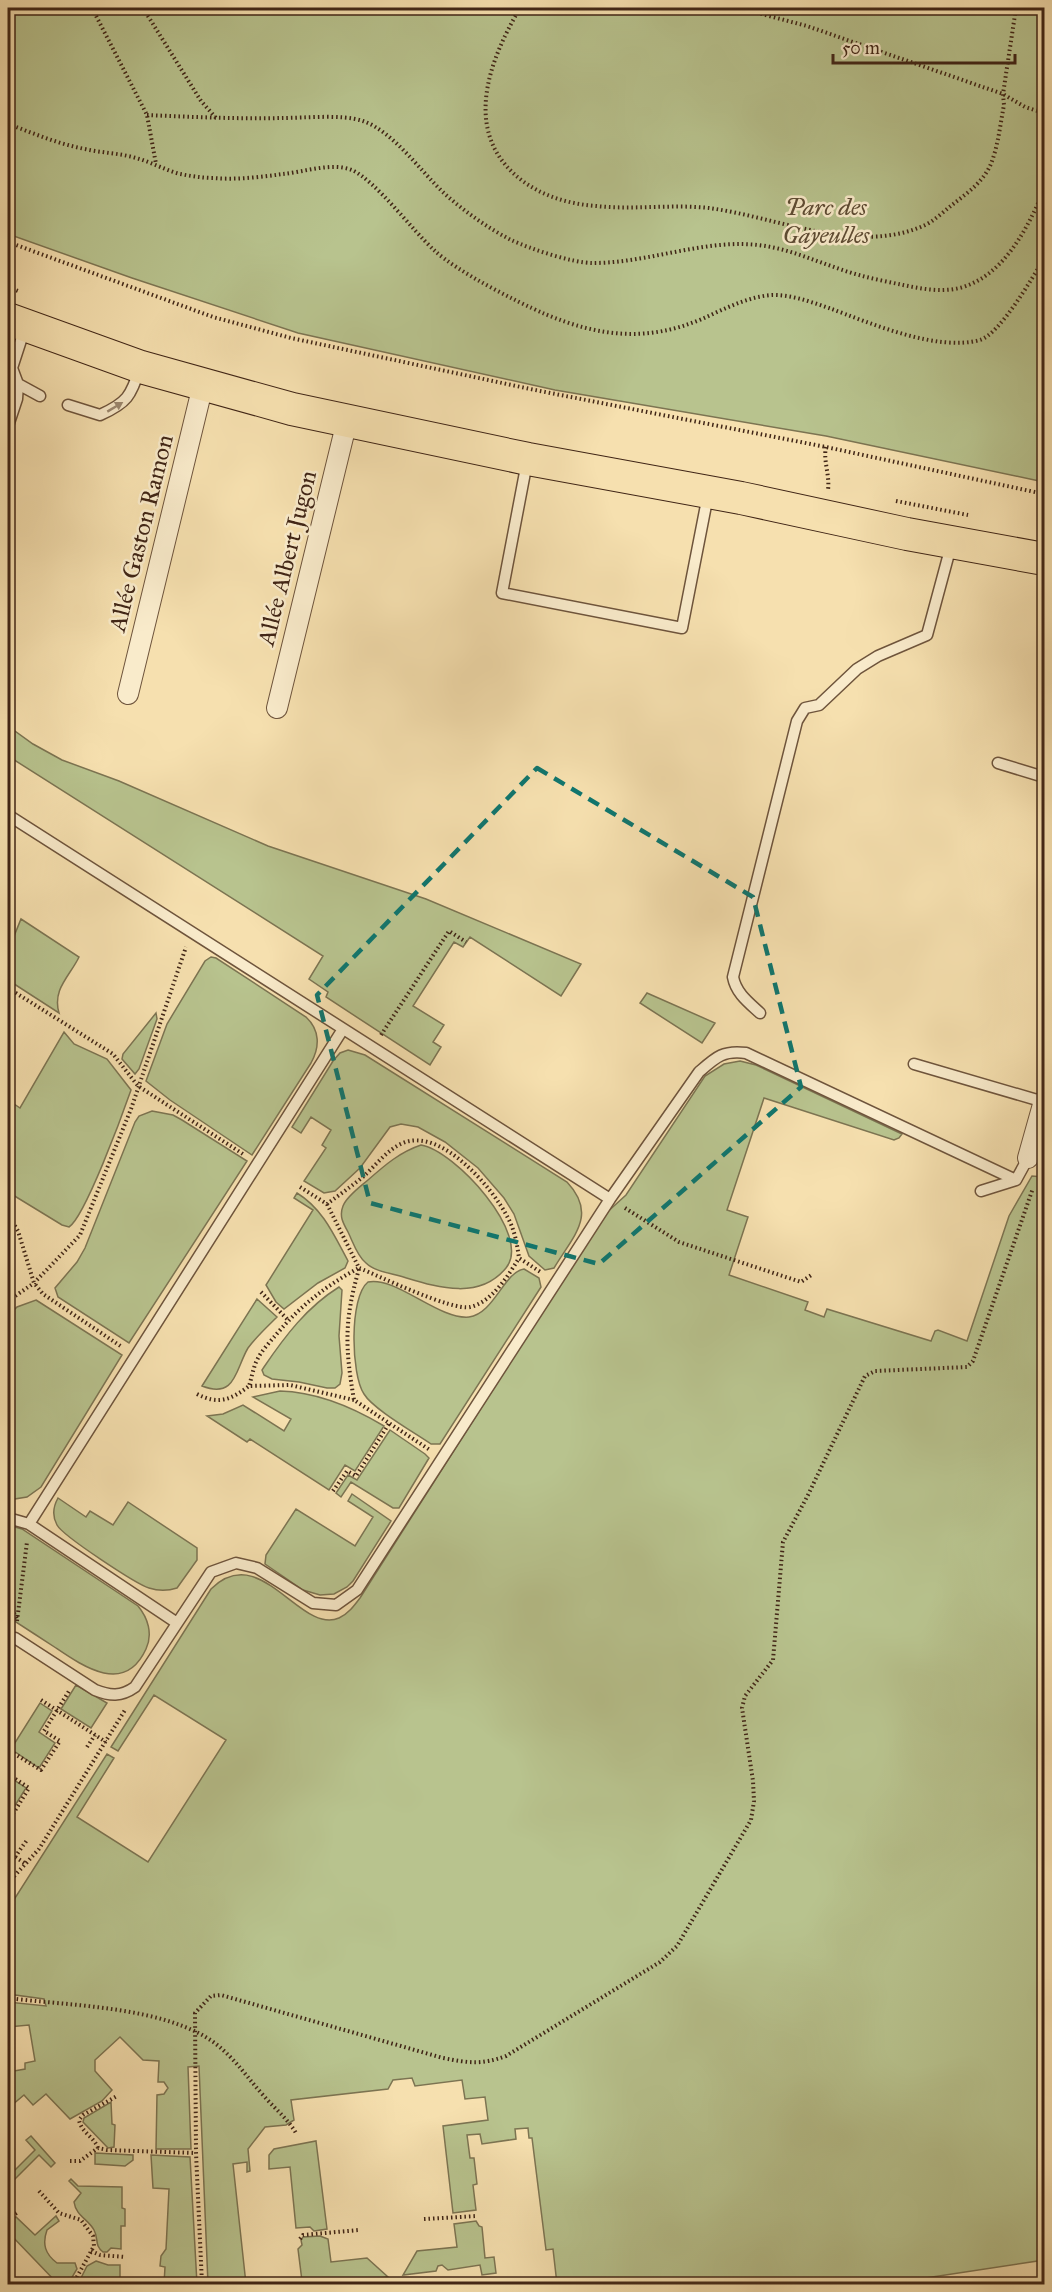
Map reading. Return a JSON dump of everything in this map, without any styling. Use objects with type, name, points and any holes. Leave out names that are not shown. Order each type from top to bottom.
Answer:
[{"type":"main road","points":[[21,313],[141,367],[292,409],[528,459],[709,492],[1044,559]]},
{"type":"street","name":"Allée Gaston Ramon","points":[[128,694],[203,385]]},
{"type":"street","name":"Allée Albert Jugon","points":[[277,708],[347,421]]},
{"type":"street","points":[[1028,1158],[1044,1102]]},
{"type":"lane","points":[[8,426],[18,399],[18,384],[10,367],[21,313]]},
{"type":"lane","points":[[68,405],[100,415],[120,407],[133,390],[141,367]]},
{"type":"lane","points":[[18,384],[40,396]]},
{"type":"lane","points":[[528,459],[502,593],[682,628],[709,492]]},
{"type":"lane","points":[[760,1013],[744,999],[735,986],[733,977],[796,721],[805,708],[819,705],[857,669],[878,656],[927,635],[951,542]]},
{"type":"lane","points":[[998,763],[1044,777]]},
{"type":"lane","points":[[8,815],[610,1199]]},
{"type":"lane","points":[[29,1524],[343,1029]]},
{"type":"lane","points":[[15,1638],[77,1678],[106,1694],[116,1695],[126,1693],[135,1687],[211,1572],[236,1563],[257,1568],[313,1603],[336,1605],[357,1590],[610,1199],[699,1072],[716,1057],[731,1051],[746,1053],[1016,1180]]},
{"type":"lane","points":[[914,1064],[1044,1102]]},
{"type":"lane","points":[[981,1191],[1016,1180],[1028,1158]]},
{"type":"lane","points":[[8,1518],[29,1524],[177,1623]]},
{"type":"path","points":[[92,8],[147,115],[156,164]]},
{"type":"path","points":[[143,8],[201,101],[216,118]]},
{"type":"path","points":[[520,8],[506,31],[490,71],[485,109],[488,134],[494,149],[509,170],[524,182],[553,199],[585,205],[706,208],[741,213],[822,232],[867,236],[899,234],[926,225],[980,181],[994,153],[1004,105],[1003,94],[1016,8]]},
{"type":"path","points":[[739,8],[807,26],[1003,94],[1025,107],[1044,113]]},
{"type":"path","points":[[147,115],[362,120],[396,144],[445,194],[486,224],[512,240],[550,254],[592,263],[648,257],[709,246],[752,244],[773,246],[859,275],[919,288],[944,290],[962,287],[986,278],[1009,252],[1044,190]]},
{"type":"path","points":[[8,124],[82,149],[132,157],[177,173],[219,179],[280,175],[338,167],[353,171],[370,184],[437,253],[471,275],[542,313],[577,327],[614,334],[649,334],[681,328],[748,300],[772,295],[797,297],[880,327],[915,336],[949,342],[970,342],[985,339],[996,328],[1044,260]]},
{"type":"path","points":[[8,242],[202,313],[291,338],[535,390],[826,447],[1044,495]]},
{"type":"path","points":[[8,287],[21,313]]},
{"type":"path","points":[[826,447],[824,454],[829,479],[827,495]]},
{"type":"path","points":[[828,488],[839,490]]},
{"type":"path","points":[[895,501],[962,513],[976,518]]},
{"type":"path","points":[[373,1048],[449,931],[466,942]]},
{"type":"path","points":[[8,1301],[34,1283],[80,1234],[138,1086],[191,932]]},
{"type":"path","points":[[8,988],[113,1054],[138,1086],[257,1164]]},
{"type":"path","points":[[300,1187],[327,1204],[359,1268],[449,1304],[469,1307],[485,1299],[500,1286],[519,1258],[509,1220],[487,1187],[457,1158],[439,1145],[420,1139],[403,1143],[392,1149],[363,1177],[327,1204]]},
{"type":"path","points":[[202,2284],[196,2153],[194,2030],[195,2013],[210,1996],[221,1995],[471,2064],[488,2062],[506,2056],[670,1955],[751,1820],[754,1801],[753,1781],[742,1708],[745,1696],[773,1660],[785,1534],[808,1495],[866,1376],[875,1371],[967,1367],[973,1361],[1040,1167],[1028,1158]]},
{"type":"path","points":[[623,1207],[679,1242],[801,1282],[813,1274]]},
{"type":"path","points":[[8,1214],[18,1231],[34,1283],[44,1294],[136,1356]]},
{"type":"path","points":[[519,1258],[556,1282]]},
{"type":"path","points":[[197,1394],[207,1400],[221,1401],[234,1398],[249,1386],[254,1366],[266,1346],[288,1320],[332,1283],[359,1268]]},
{"type":"path","points":[[354,1400],[346,1331],[349,1304],[359,1268]]},
{"type":"path","points":[[261,1292],[288,1320]]},
{"type":"path","points":[[249,1386],[290,1386],[354,1400],[442,1458]]},
{"type":"path","points":[[333,1491],[347,1471],[356,1476],[390,1422]]},
{"type":"path","points":[[15,1638],[29,1524]]},
{"type":"path","points":[[8,1601],[17,1619]]},
{"type":"path","points":[[10,1751],[41,1770],[60,1741],[44,1731],[77,1678]]},
{"type":"path","points":[[8,1883],[45,1839],[134,1695],[135,1687]]},
{"type":"path","points":[[41,1700],[106,1742]]},
{"type":"path","points":[[87,1747],[95,1735]]},
{"type":"path","points":[[8,1774],[29,1788],[8,1822]]},
{"type":"path","points":[[15,1857],[27,1840]]},
{"type":"path","points":[[8,1852],[26,1864]]},
{"type":"path","points":[[8,1998],[146,2015],[194,2030],[216,2044],[243,2068],[296,2133]]},
{"type":"path","points":[[98,2148],[80,2126],[79,2120],[83,2115],[117,2096]]},
{"type":"path","points":[[70,2161],[80,2161],[98,2148],[196,2153]]},
{"type":"path","points":[[39,2191],[59,2213],[77,2218],[87,2226],[94,2241],[73,2284]]},
{"type":"path","points":[[8,2219],[18,2212]]},
{"type":"path","points":[[423,2219],[477,2216]]},
{"type":"path","points":[[300,2239],[303,2235],[359,2230]]},
{"type":"path","points":[[90,2251],[100,2256],[125,2257]]},
{"type":"highlighted area","points":[[537,768],[753,897],[801,1087],[599,1264],[370,1203],[317,995]]},
{"type":"green space","name":"Parc des Gayeulles","points":[[8,8],[1044,8],[1044,482],[826,436],[555,390],[298,333],[8,234]]},
{"type":"green space","points":[[8,726],[33,744],[62,760],[119,781],[268,846],[426,899],[581,964],[561,996],[470,937],[463,947],[454,942],[413,1006],[444,1025],[433,1042],[441,1047],[430,1065],[326,997],[328,992],[309,979],[323,956],[8,756]]},
{"type":"green space","points":[[21,919],[79,957],[60,990],[57,1004],[59,1013],[8,980],[8,951]]},
{"type":"green space","points":[[211,957],[216,958],[306,1017],[316,1033],[316,1051],[311,1063],[252,1155],[170,1100],[146,1081],[167,1024],[205,961]]},
{"type":"green space","points":[[647,993],[715,1023],[702,1043],[640,1003]]},
{"type":"green space","points":[[156,1013],[157,1019],[139,1069],[135,1074],[122,1059],[123,1054]]},
{"type":"green space","points":[[64,1032],[74,1044],[107,1059],[131,1090],[94,1185],[76,1219],[69,1227],[8,1192],[8,1100],[20,1108]]},
{"type":"green space","points":[[348,1050],[365,1055],[567,1182],[581,1205],[582,1215],[575,1235],[554,1268],[545,1270],[529,1256],[514,1214],[504,1198],[478,1168],[445,1142],[418,1127],[401,1124],[390,1127],[360,1168],[335,1191],[324,1193],[304,1181],[326,1148],[322,1145],[331,1130],[311,1117],[301,1133],[292,1127],[333,1061],[340,1053]]},
{"type":"green space","points":[[740,1061],[756,1065],[902,1134],[894,1140],[764,1098],[727,1210],[748,1217],[729,1275],[808,1302],[805,1310],[824,1317],[827,1309],[931,1341],[935,1331],[938,1330],[967,1341],[1009,1216],[1032,1176],[1044,1177],[1044,2260],[886,2284],[557,2284],[553,2249],[546,2250],[532,2138],[529,2138],[528,2128],[515,2129],[516,2139],[482,2144],[480,2134],[467,2135],[470,2158],[474,2158],[477,2184],[473,2185],[476,2210],[453,2213],[443,2126],[488,2120],[485,2097],[465,2099],[462,2080],[415,2086],[412,2078],[393,2080],[388,2089],[291,2100],[294,2120],[286,2125],[265,2127],[248,2149],[250,2171],[247,2172],[247,2162],[233,2164],[246,2284],[208,2284],[199,2066],[188,2067],[191,2149],[156,2149],[157,2095],[164,2094],[168,2088],[164,2082],[158,2082],[159,2061],[143,2060],[120,2037],[95,2060],[95,2071],[112,2090],[102,2101],[70,2119],[46,2094],[33,2105],[24,2095],[12,2105],[8,2072],[25,2069],[25,2063],[35,2061],[29,2025],[8,2027],[8,2002],[46,2006],[44,1999],[8,1994],[8,1909],[107,1754],[114,1758],[77,1817],[148,1862],[226,1740],[154,1695],[118,1751],[111,1747],[211,1589],[229,1577],[247,1575],[263,1581],[310,1614],[324,1620],[339,1618],[351,1610],[604,1215],[626,1195],[705,1076],[724,1064]]},
{"type":"green space","points":[[152,1111],[173,1115],[247,1161],[129,1343],[58,1297],[55,1288],[77,1262],[85,1248],[135,1122],[139,1116]]},
{"type":"green space","points":[[421,1145],[435,1150],[470,1177],[500,1216],[509,1236],[511,1253],[506,1268],[495,1279],[469,1288],[441,1287],[373,1268],[360,1257],[343,1222],[342,1210],[345,1202],[393,1159]]},
{"type":"green space","points":[[297,1193],[321,1215],[348,1261],[345,1268],[318,1283],[284,1309],[276,1302],[266,1285],[313,1210],[294,1198]]},
{"type":"green space","points":[[524,1269],[539,1278],[541,1287],[440,1444],[431,1444],[385,1414],[364,1394],[356,1371],[354,1337],[358,1303],[362,1290],[368,1282],[391,1285],[445,1312],[469,1317],[485,1309],[510,1277]]},
{"type":"green space","points":[[339,1287],[342,1290],[339,1336],[342,1373],[340,1384],[335,1388],[327,1388],[272,1379],[264,1375],[262,1370],[297,1323]]},
{"type":"green space","points":[[257,1299],[277,1317],[248,1348],[237,1373],[228,1385],[222,1389],[202,1386]]},
{"type":"green space","points":[[36,1300],[122,1355],[41,1487],[27,1497],[8,1500],[8,1316],[17,1307]]},
{"type":"green space","points":[[280,1391],[307,1394],[334,1402],[384,1426],[355,1471],[345,1465],[329,1490],[250,1439],[247,1442],[207,1416],[223,1414],[243,1405],[284,1431],[291,1419],[253,1397]]},
{"type":"green space","points":[[390,1430],[429,1458],[399,1508],[393,1508],[351,1482],[341,1497],[336,1493],[348,1475],[357,1480]]},
{"type":"green space","points":[[352,1494],[391,1521],[347,1587],[334,1594],[320,1595],[303,1590],[265,1564],[266,1555],[296,1509],[355,1546],[373,1517],[348,1501]]},
{"type":"green space","points":[[58,1498],[86,1517],[90,1511],[113,1525],[128,1502],[197,1548],[197,1560],[177,1588],[156,1590],[149,1588],[100,1559],[62,1531],[55,1522],[54,1515]]},
{"type":"green space","points":[[8,1525],[22,1529],[138,1606],[147,1621],[149,1638],[146,1649],[137,1663],[127,1671],[116,1674],[104,1673],[79,1663],[13,1620],[8,1628]]},
{"type":"green space","points":[[76,1685],[107,1703],[91,1728],[61,1709]]},
{"type":"green space","points":[[40,1703],[52,1711],[39,1732],[55,1743],[39,1768],[11,1749]]},
{"type":"green space","points":[[8,1776],[26,1788],[11,1812],[8,1810]]},
{"type":"green space","points":[[111,2102],[112,2124],[115,2125],[114,2147],[108,2148],[83,2122],[84,2118]]},
{"type":"green space","points":[[31,2136],[55,2163],[51,2167],[39,2155],[8,2186],[8,2177],[35,2150],[26,2140]]},
{"type":"green space","points":[[316,2141],[327,2229],[314,2231],[310,2227],[296,2228],[290,2167],[269,2169],[269,2155],[274,2149]]},
{"type":"green space","points":[[95,2153],[133,2155],[133,2160],[125,2166],[95,2164]]},
{"type":"green space","points":[[151,2155],[190,2157],[197,2284],[164,2284],[165,2267],[160,2266],[161,2256],[166,2249],[169,2189],[153,2188]]},
{"type":"green space","points":[[71,2179],[78,2186],[122,2187],[125,2226],[121,2226],[121,2249],[111,2248],[103,2252],[100,2249],[94,2230],[75,2207],[74,2202],[81,2193],[69,2181]]},
{"type":"green space","points":[[56,2216],[59,2221],[47,2230],[45,2244],[47,2252],[57,2263],[75,2263],[77,2269],[68,2284],[58,2284],[8,2232],[8,2221],[16,2217],[35,2235]]},
{"type":"green space","points":[[476,2221],[482,2227],[485,2258],[494,2257],[496,2273],[482,2275],[480,2265],[448,2270],[442,2265],[438,2266],[436,2271],[403,2275],[417,2251],[457,2247],[454,2224]]},
{"type":"green space","points":[[320,2236],[328,2239],[331,2262],[367,2258],[388,2277],[354,2282],[347,2278],[333,2284],[296,2284],[295,2281],[302,2281],[298,2249],[302,2245],[301,2240],[303,2237]]},
{"type":"green space","points":[[96,2261],[108,2265],[120,2265],[120,2284],[78,2284],[87,2266]]}]
